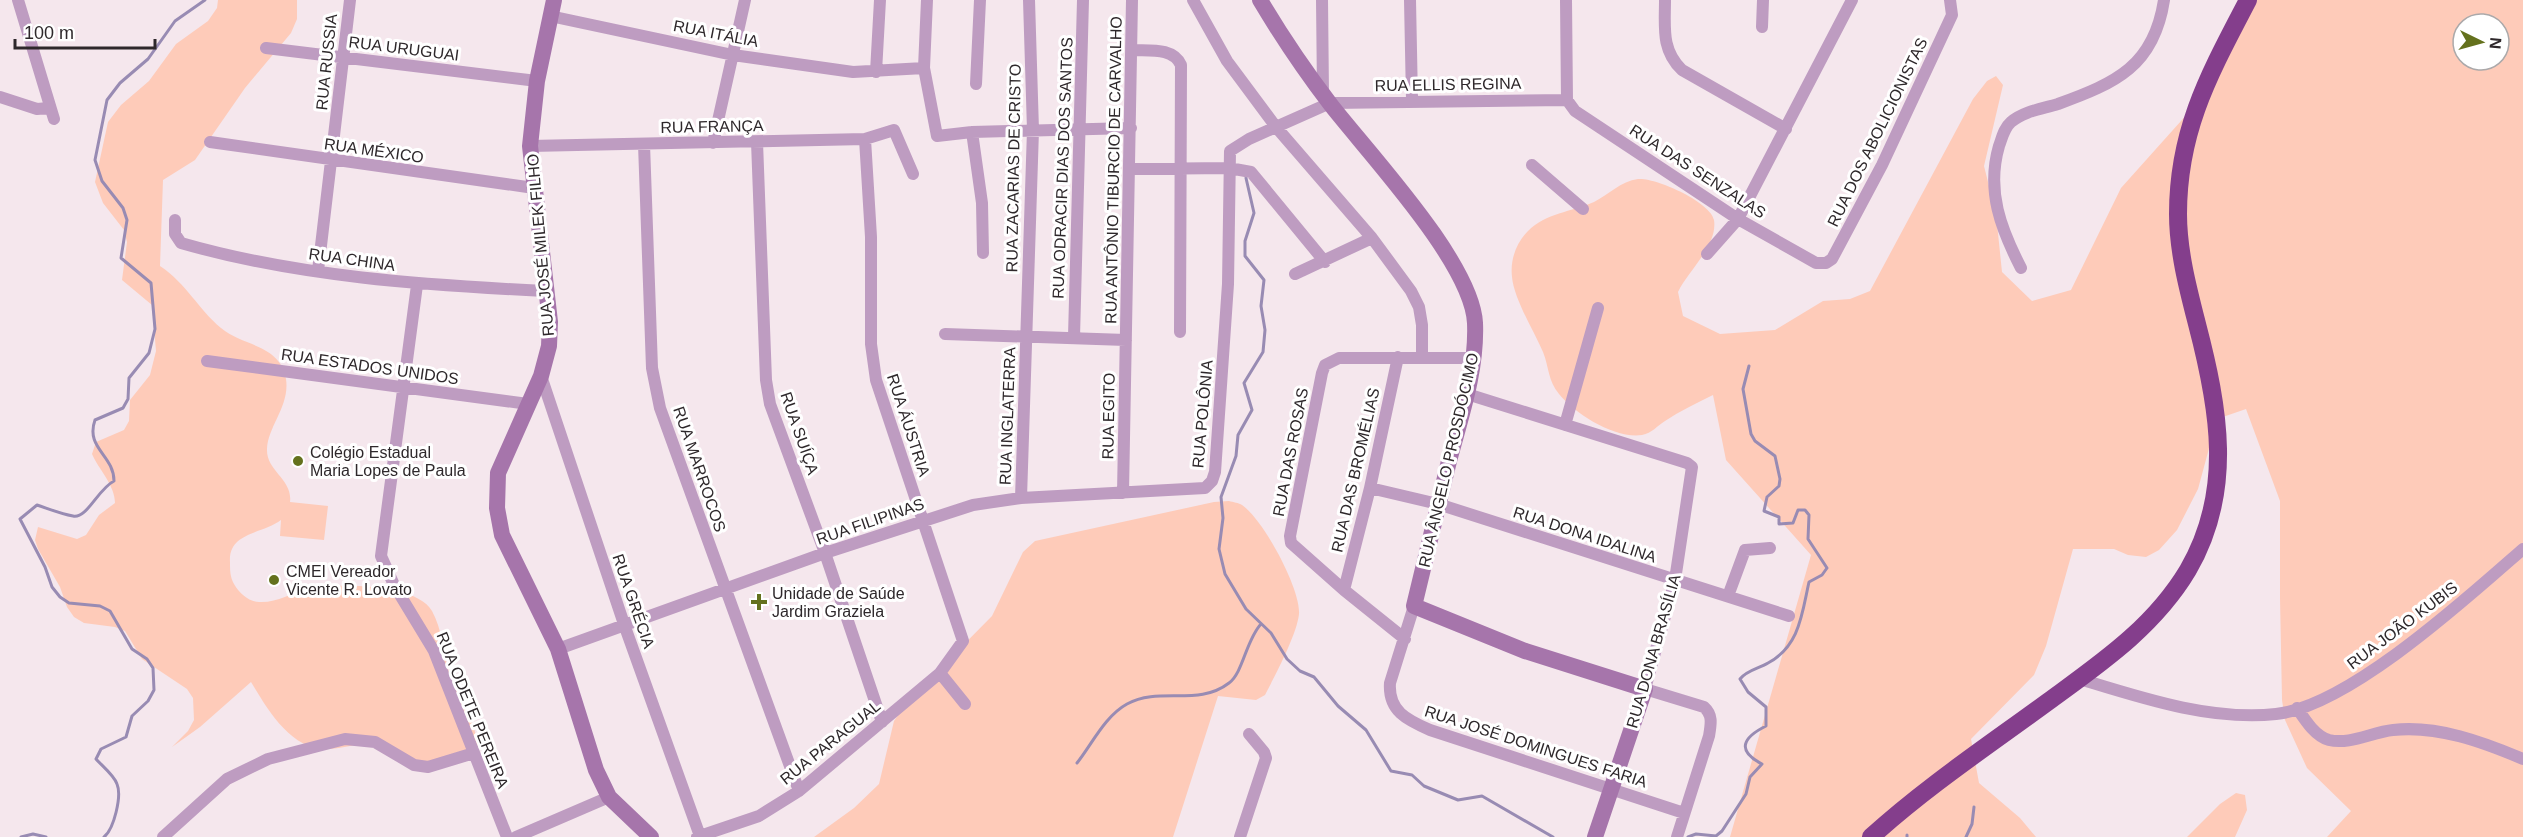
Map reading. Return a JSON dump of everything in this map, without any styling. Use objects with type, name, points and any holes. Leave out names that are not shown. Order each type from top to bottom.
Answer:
[{"type":"highway","points":[[1871,837],[1939,781],[2124,646],[2155,615],[2188,571],[2204,537],[2215,504],[2220,466],[2219,426],[2208,365],[2186,282],[2178,217],[2180,167],[2189,124],[2208,76],[2248,0]]},
{"type":"street","points":[[0,97],[51,114],[18,0]]},
{"type":"street","name":"RUA RUSSIA","points":[[318,271],[333,161],[350,0]]},
{"type":"street","points":[[713,142],[746,0]]},
{"type":"street","points":[[876,72],[880,0]]},
{"type":"street","points":[[927,0],[924,68],[937,135],[1131,128]]},
{"type":"street","points":[[976,84],[980,0]]},
{"type":"street","name":"RUA ZACARIAS DE CRISTO","points":[[1026,336],[1033,130],[1029,0]]},
{"type":"street","name":"RUA ODRACIR DIAS DOS SANTOS","points":[[1074,337],[1083,0]]},
{"type":"street","name":"RUA ANTÔNIO TIBURCIO DE CARVALHO","points":[[1126,340],[1132,0]]},
{"type":"street","points":[[1193,0],[1227,61],[1276,127],[1372,238],[1411,291],[1419,307],[1422,356]]},
{"type":"street","name":"RUA ÂNGELO PROSDÓCIMO","points":[[1260,0],[1287,46],[1447,252],[1469,298],[1475,321],[1474,358],[1467,394],[1414,606],[1390,683],[1389,696]]},
{"type":"street","points":[[1229,168],[1230,151],[1326,98],[1322,0]]},
{"type":"street","points":[[1410,0],[1412,100]]},
{"type":"street","points":[[1566,0],[1567,100]]},
{"type":"street","points":[[1665,0],[1665,48],[1671,60],[1682,70],[1786,129]]},
{"type":"street","points":[[1762,0],[1762,27]]},
{"type":"street","points":[[1707,255],[1738,219],[1852,0]]},
{"type":"street","points":[[2021,268],[1996,212],[1994,190],[1997,153],[2003,135],[2010,123],[2022,115],[2058,104],[2115,79],[2136,64],[2152,44],[2161,20],[2164,0]]},
{"type":"street","name":"RUA DOS ABOLICIONISTAS","points":[[1816,263],[1826,263],[1832,258],[1882,165],[1952,15],[1950,1]]},
{"type":"street","name":"RUA ITÁLIA","points":[[552,8],[733,55],[853,72],[924,68]]},
{"type":"street","name":"RUA JOSÉ MILEK FILHO","points":[[552,8],[537,81],[530,146],[550,322],[549,346],[542,375],[498,473],[497,508],[502,535],[511,557],[558,649],[596,770],[609,797],[651,837]]},
{"type":"street","name":"RUA URUGUAI","points":[[266,48],[537,81]]},
{"type":"street","points":[[1132,50],[1171,53],[1181,64],[1180,332]]},
{"type":"street","name":"RUA ELLIS REGINA","points":[[1326,98],[1567,100]]},
{"type":"street","name":"RUA DAS SENZALAS","points":[[1567,100],[1575,111],[1738,219],[1816,263]]},
{"type":"street","name":"RUA FRANÇA","points":[[530,146],[866,139],[894,130],[913,174]]},
{"type":"street","points":[[972,132],[982,203],[983,253]]},
{"type":"street","name":"RUA ÁUSTRIA","points":[[866,139],[871,237],[871,344],[876,380],[963,641]]},
{"type":"street","name":"RUA MÉXICO","points":[[210,142],[534,188]]},
{"type":"street","name":"RUA SUÍÇA","points":[[757,142],[766,380],[770,404],[825,553],[882,722]]},
{"type":"street","name":"RUA MARROCOS","points":[[644,144],[652,368],[660,408],[799,791]]},
{"type":"street","points":[[1532,165],[1583,209]]},
{"type":"street","points":[[1130,168],[1229,168],[1251,172],[1325,262]]},
{"type":"street","name":"RUA POLÔNIA","points":[[1205,488],[1212,481],[1215,472],[1228,284],[1229,168]]},
{"type":"street","name":"RUA CHINA","points":[[175,220],[175,234],[181,243],[221,255],[417,285],[545,291]]},
{"type":"street","points":[[1295,274],[1325,262],[1372,238]]},
{"type":"street","name":"RUA ODETE PEREIRA","points":[[417,285],[381,556],[394,585],[434,651],[507,837]]},
{"type":"street","points":[[1467,394],[1565,425],[1598,308]]},
{"type":"street","points":[[945,334],[1126,340]]},
{"type":"street","name":"RUA INGLATERRA","points":[[1021,498],[1026,336]]},
{"type":"street","name":"RUA EGITO","points":[[1123,493],[1126,340]]},
{"type":"street","points":[[1398,357],[1474,358]]},
{"type":"street","name":"RUA DAS ROSAS","points":[[1344,590],[1295,548],[1290,536],[1322,373],[1325,365],[1332,360],[1398,357]]},
{"type":"street","name":"RUA DAS BROMÉLIAS","points":[[1344,590],[1370,488],[1398,357]]},
{"type":"street","name":"RUA ESTADOS UNIDOS","points":[[207,360],[528,404]]},
{"type":"street","name":"RUA GRÉCIA","points":[[542,375],[625,627],[699,837]]},
{"type":"street","name":"RUA DONA BRASÍLIA","points":[[1565,425],[1688,463],[1693,472],[1675,580],[1645,689],[1594,837]]},
{"type":"street","name":"RUA FILIPINAS","points":[[558,649],[625,627],[825,553],[973,505],[1021,498],[1205,488]]},
{"type":"street","name":"RUA DONA IDALINA","points":[[1370,488],[1438,504],[1789,616]]},
{"type":"street","points":[[1728,596],[1744,550],[1770,548]]},
{"type":"street","name":"RUA JOÃO KUBIS","points":[[2080,678],[2209,712],[2242,716],[2279,714],[2342,690],[2376,669],[2478,589],[2523,549]]},
{"type":"street","points":[[1344,590],[1405,639]]},
{"type":"street","points":[[1414,606],[1525,651],[1704,707],[1709,712],[1711,720],[1709,736],[1677,837]]},
{"type":"street","name":"RUA PARAGUAL","points":[[699,837],[759,816],[799,791],[940,673],[963,641]]},
{"type":"street","points":[[940,673],[965,704]]},
{"type":"street","name":"RUA JOSÉ DOMINGUES FARIA","points":[[1389,696],[1398,713],[1430,730],[1684,813]]},
{"type":"street","points":[[2297,708],[2314,731],[2327,740],[2341,742],[2392,730],[2424,729],[2473,740],[2523,759]]},
{"type":"street","points":[[1240,837],[1266,758],[1249,734]]},
{"type":"street","points":[[163,837],[227,779],[268,759],[345,739],[375,742],[414,765],[428,767],[474,753]]},
{"type":"street","points":[[516,837],[609,797]]},
{"type":"shaded area","points":[[218,0],[297,0],[297,19],[291,33],[245,88],[195,160],[163,180],[160,266],[178,281],[221,328],[269,352],[277,359],[286,379],[286,389],[282,407],[268,440],[268,457],[288,487],[290,502],[328,506],[324,540],[280,536],[281,520],[241,539],[231,552],[232,579],[241,594],[255,602],[272,601],[307,589],[355,586],[393,590],[423,602],[435,618],[451,679],[473,725],[478,745],[440,762],[421,765],[371,745],[330,749],[304,744],[293,737],[273,716],[251,682],[200,727],[172,747],[188,731],[194,720],[193,698],[187,689],[142,659],[125,631],[115,627],[84,623],[74,617],[35,540],[38,527],[77,539],[86,535],[99,515],[115,503],[110,484],[92,454],[96,442],[124,430],[129,421],[130,400],[150,375],[156,351],[152,305],[122,280],[127,242],[124,230],[103,203],[95,182],[108,122],[121,105],[149,81],[176,44],[208,21],[217,8]]},
{"type":"shaded area","points":[[2257,0],[2523,0],[2523,837],[2327,837],[2351,811],[2307,768],[2285,720],[2282,700],[2280,501],[2246,409],[2217,419],[2198,489],[2177,530],[2159,550],[2146,557],[2128,555],[2114,549],[2073,549],[2046,646],[2034,675],[1971,739],[1979,783],[2020,818],[2036,837],[1730,837],[1811,555],[1726,460],[1713,395],[1642,435],[1620,433],[1596,424],[1566,402],[1553,384],[1543,352],[1520,305],[1514,286],[1512,264],[1520,241],[1528,231],[1543,220],[1594,202],[1626,182],[1646,179],[1669,186],[1703,206],[1711,213],[1714,220],[1714,229],[1707,248],[1678,292],[1683,316],[1720,334],[1775,330],[1823,301],[1850,299],[1870,291],[1973,99],[1987,81],[1996,76],[2003,85],[1984,166],[1996,214],[2002,272],[2032,301],[2071,290],[2121,188],[2215,83]]},
{"type":"shaded area","points":[[1229,501],[1241,504],[1251,513],[1270,539],[1294,588],[1299,614],[1290,643],[1265,695],[1256,700],[1218,696],[1173,837],[814,837],[854,808],[879,784],[894,721],[908,701],[992,616],[1023,552],[1035,541],[1214,502]]},
{"type":"shaded area","points":[[2236,793],[2245,795],[2247,810],[2235,837],[2187,837],[2220,804]]},
{"type":"waterway","points":[[104,837],[114,820],[118,804],[118,789],[113,777],[96,759],[101,749],[126,737],[132,716],[148,701],[154,690],[153,668],[147,659],[132,649],[110,611],[100,606],[69,603],[60,597],[52,587],[45,567],[20,519],[37,505],[78,516],[114,481],[110,464],[94,438],[95,420],[123,408],[128,399],[129,378],[149,353],[155,329],[151,283],[121,258],[127,220],[123,208],[102,181],[95,160],[107,100],[120,83],[148,59],[175,21],[205,0]]},
{"type":"waterway","points":[[1246,178],[1254,213],[1245,241],[1245,256],[1264,280],[1261,306],[1265,330],[1263,352],[1244,383],[1252,410],[1238,435],[1236,456],[1221,497],[1223,518],[1219,549],[1225,574],[1246,609],[1271,633],[1287,659],[1300,671],[1314,677],[1338,706],[1366,730],[1391,771],[1412,775],[1424,786],[1458,800],[1482,796],[1553,837]]},
{"type":"waterway","points":[[1688,837],[1696,834],[1716,836],[1722,831],[1746,794],[1750,777],[1762,764],[1748,754],[1746,744],[1752,735],[1766,726],[1766,707],[1748,692],[1740,679],[1779,656],[1787,648],[1798,628],[1809,582],[1822,575],[1827,568],[1808,539],[1809,515],[1805,510],[1798,510],[1793,523],[1779,524],[1779,517],[1764,511],[1767,497],[1779,486],[1780,479],[1775,456],[1755,441],[1751,434],[1743,389],[1749,366]]},
{"type":"waterway","points":[[1077,763],[1105,723],[1127,704],[1152,696],[1205,694],[1229,683],[1238,672],[1261,624]]},
{"type":"waterway","points":[[1966,837],[1972,824],[1974,807]]},
{"type":"waterway","points":[[21,837],[33,834],[46,837]]},
{"type":"place","name":"Colégio Estadual Maria Lopes de Paula","points":[[298,461]]},
{"type":"place","name":"CMEI Vereador Vicente R. Lovato","points":[[274,580]]},
{"type":"place","name":"Unidade de Saúde Jardim Graziela","points":[[759,602]]}]
